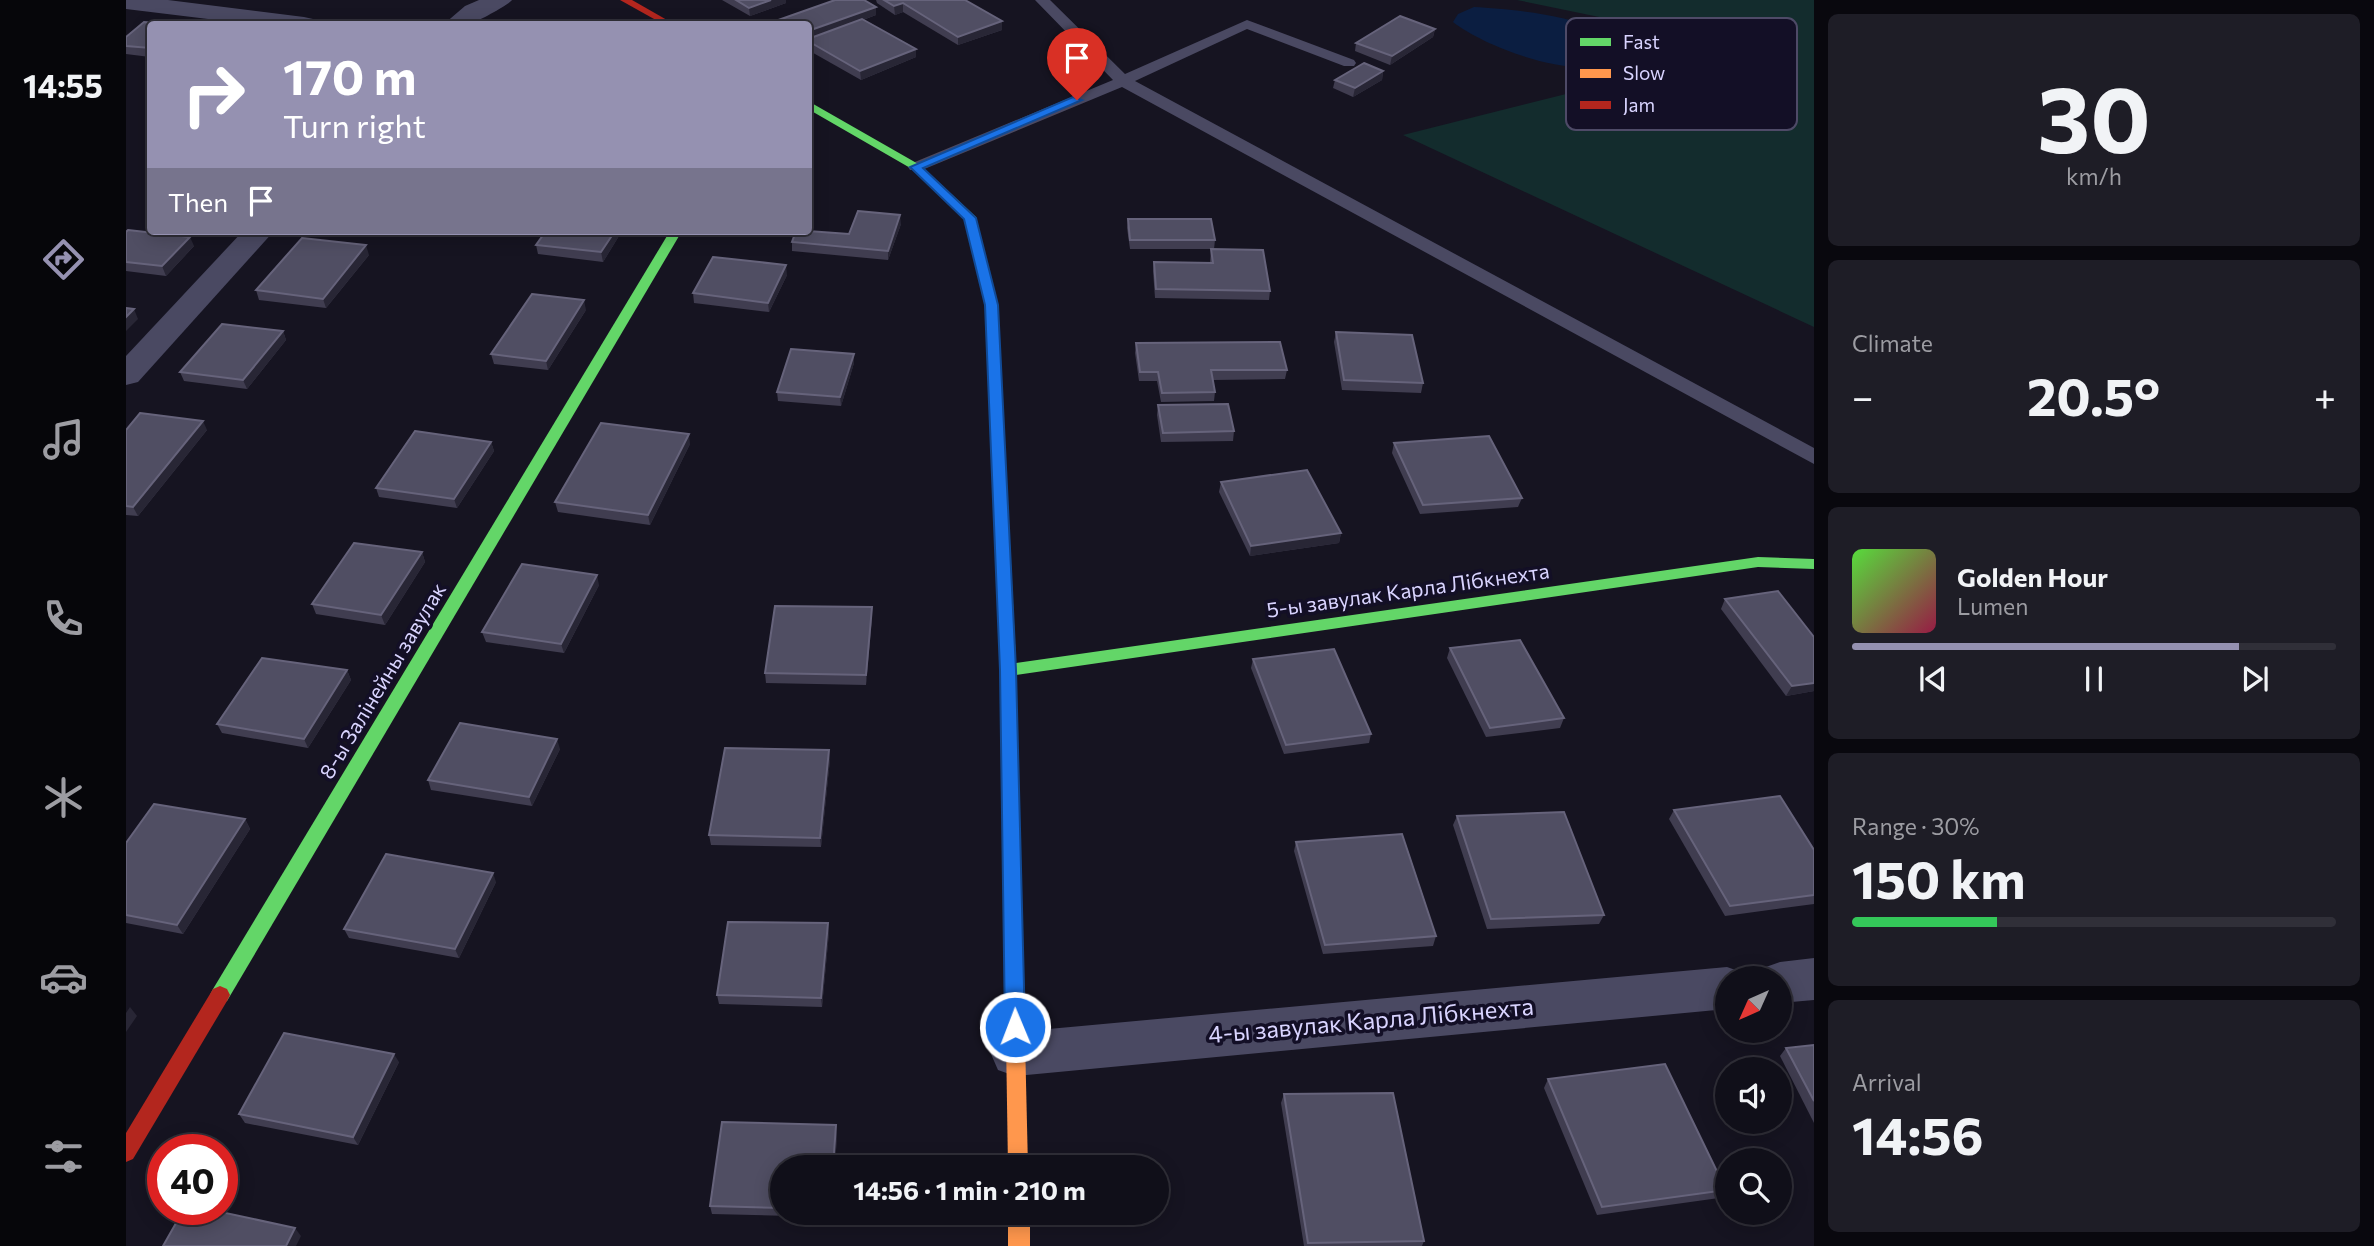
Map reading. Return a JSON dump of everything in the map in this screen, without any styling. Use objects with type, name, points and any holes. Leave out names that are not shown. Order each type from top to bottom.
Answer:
[{"type":"street","points":[[460,21],[474,11],[500,0]]},
{"type":"street","points":[[625,0],[664,21]]},
{"type":"street","points":[[131,7],[273,21]]},
{"type":"street","points":[[812,106],[916,167],[970,218],[992,305],[1008,670],[1018,1155]]},
{"type":"street","points":[[126,375],[255,235]]},
{"type":"street","name":"8-ы Залінейны завулак","points":[[126,1152],[675,235]]},
{"type":"street","name":"5-ы завулак Карла Лібкнехта","points":[[1008,670],[1758,562],[1814,564]]},
{"type":"street","points":[[1792,982],[1814,979]]},
{"type":"street","name":"4-ы завулак Карла Лібкнехта","points":[[1015,1054],[1715,989]]},
{"type":"street","points":[[1019,1225],[1020,1246]]},
{"type":"lane","points":[[1042,0],[1123,81],[1814,457]]},
{"type":"lane","points":[[916,167],[1123,81],[1247,24],[1349,63]]},
{"type":"green space","points":[[1517,0],[1814,0],[1814,327],[1403,135],[1566,94],[1566,130],[1797,130],[1797,18],[1604,18]]},
{"type":"water","points":[[1474,7],[1566,20],[1566,65],[1522,56],[1483,40],[1453,22],[1458,14]]},
{"type":"building","points":[[736,0],[771,0],[749,8]]},
{"type":"building","points":[[835,0],[864,0],[876,7],[812,30],[812,21],[776,21]]},
{"type":"building","points":[[884,0],[965,0],[1002,21],[958,37],[903,3],[894,6]]},
{"type":"building","points":[[1400,16],[1435,29],[1392,56],[1356,43]]},
{"type":"building","points":[[862,19],[916,49],[860,71],[812,43],[812,38]]},
{"type":"building","points":[[147,22],[147,48],[126,46],[126,37]]},
{"type":"building","points":[[1364,63],[1383,71],[1355,88],[1335,80]]},
{"type":"building","points":[[858,211],[900,215],[888,251],[792,242],[795,235],[812,235],[812,231],[849,234]]},
{"type":"building","points":[[1128,219],[1211,219],[1215,240],[1130,240]]},
{"type":"building","points":[[128,230],[147,232],[147,235],[190,237],[162,266],[126,262]]},
{"type":"building","points":[[543,235],[612,235],[601,252],[536,245]]},
{"type":"building","points":[[302,238],[366,245],[323,299],[256,290]]},
{"type":"building","points":[[1211,249],[1263,250],[1270,291],[1156,289],[1154,262],[1213,263]]},
{"type":"building","points":[[713,257],[786,265],[768,303],[693,293]]},
{"type":"building","points":[[532,294],[584,300],[546,361],[491,354]]},
{"type":"building","points":[[126,308],[134,309],[126,317]]},
{"type":"building","points":[[222,324],[283,331],[243,380],[180,372]]},
{"type":"building","points":[[1336,332],[1412,335],[1423,383],[1344,380]]},
{"type":"building","points":[[1280,342],[1287,370],[1211,370],[1215,392],[1162,393],[1158,372],[1140,372],[1136,343]]},
{"type":"building","points":[[791,349],[854,354],[840,397],[777,392]]},
{"type":"building","points":[[1228,404],[1234,431],[1163,433],[1158,405]]},
{"type":"building","points":[[140,413],[203,421],[133,507],[126,506],[126,430]]},
{"type":"building","points":[[601,423],[689,434],[648,515],[555,502]]},
{"type":"building","points":[[415,431],[491,442],[454,499],[376,488]]},
{"type":"building","points":[[1489,436],[1522,498],[1423,505],[1394,443]]},
{"type":"building","points":[[1307,470],[1341,533],[1251,546],[1221,482]]},
{"type":"building","points":[[354,543],[422,552],[381,615],[312,604]]},
{"type":"building","points":[[522,564],[597,575],[561,644],[482,632]]},
{"type":"building","points":[[1778,591],[1814,637],[1814,683],[1792,686],[1725,599]]},
{"type":"building","points":[[775,606],[872,607],[866,675],[765,673]]},
{"type":"building","points":[[1520,640],[1564,718],[1490,728],[1450,648]]},
{"type":"building","points":[[1334,649],[1371,734],[1286,745],[1253,659]]},
{"type":"building","points":[[262,658],[347,670],[304,739],[217,724]]},
{"type":"building","points":[[460,723],[557,739],[529,797],[428,780]]},
{"type":"building","points":[[725,748],[829,750],[820,838],[709,835]]},
{"type":"building","points":[[1780,796],[1814,850],[1814,895],[1730,906],[1674,810]]},
{"type":"building","points":[[154,804],[245,819],[177,925],[126,915],[126,843]]},
{"type":"building","points":[[1564,812],[1604,915],[1491,919],[1457,816]]},
{"type":"building","points":[[1402,834],[1436,936],[1325,945],[1296,842]]},
{"type":"building","points":[[386,854],[493,873],[455,949],[344,929]]},
{"type":"building","points":[[728,922],[828,923],[821,998],[717,995]]},
{"type":"building","points":[[284,1033],[394,1054],[353,1137],[239,1114]]},
{"type":"building","points":[[1814,1045],[1814,1101],[1792,1057],[1786,1048]]},
{"type":"building","points":[[1665,1064],[1715,1167],[1715,1192],[1602,1207],[1548,1079]]},
{"type":"building","points":[[1393,1093],[1424,1241],[1308,1243],[1284,1094]]},
{"type":"building","points":[[722,1122],[836,1125],[834,1155],[770,1155],[770,1208],[710,1206]]},
{"type":"building","points":[[238,1216],[295,1228],[286,1246],[163,1246],[175,1225],[238,1225]]},
{"type":"traffic: fast","points":[[812,106],[916,167],[970,217],[992,305],[1008,670],[1013,912]]},
{"type":"traffic: fast","points":[[220,995],[674,235]]},
{"type":"traffic: fast","points":[[1008,670],[1758,562],[1814,564]]},
{"type":"traffic: slow","points":[[1013,912],[1018,1155]]},
{"type":"traffic: slow","points":[[1019,1225],[1019,1246]]},
{"type":"traffic: jam","points":[[625,0],[664,21]]},
{"type":"traffic: jam","points":[[126,1152],[220,995]]},
{"type":"route","points":[[1015,1027],[1008,670],[992,305],[970,218],[916,167],[1077,100]]}]
